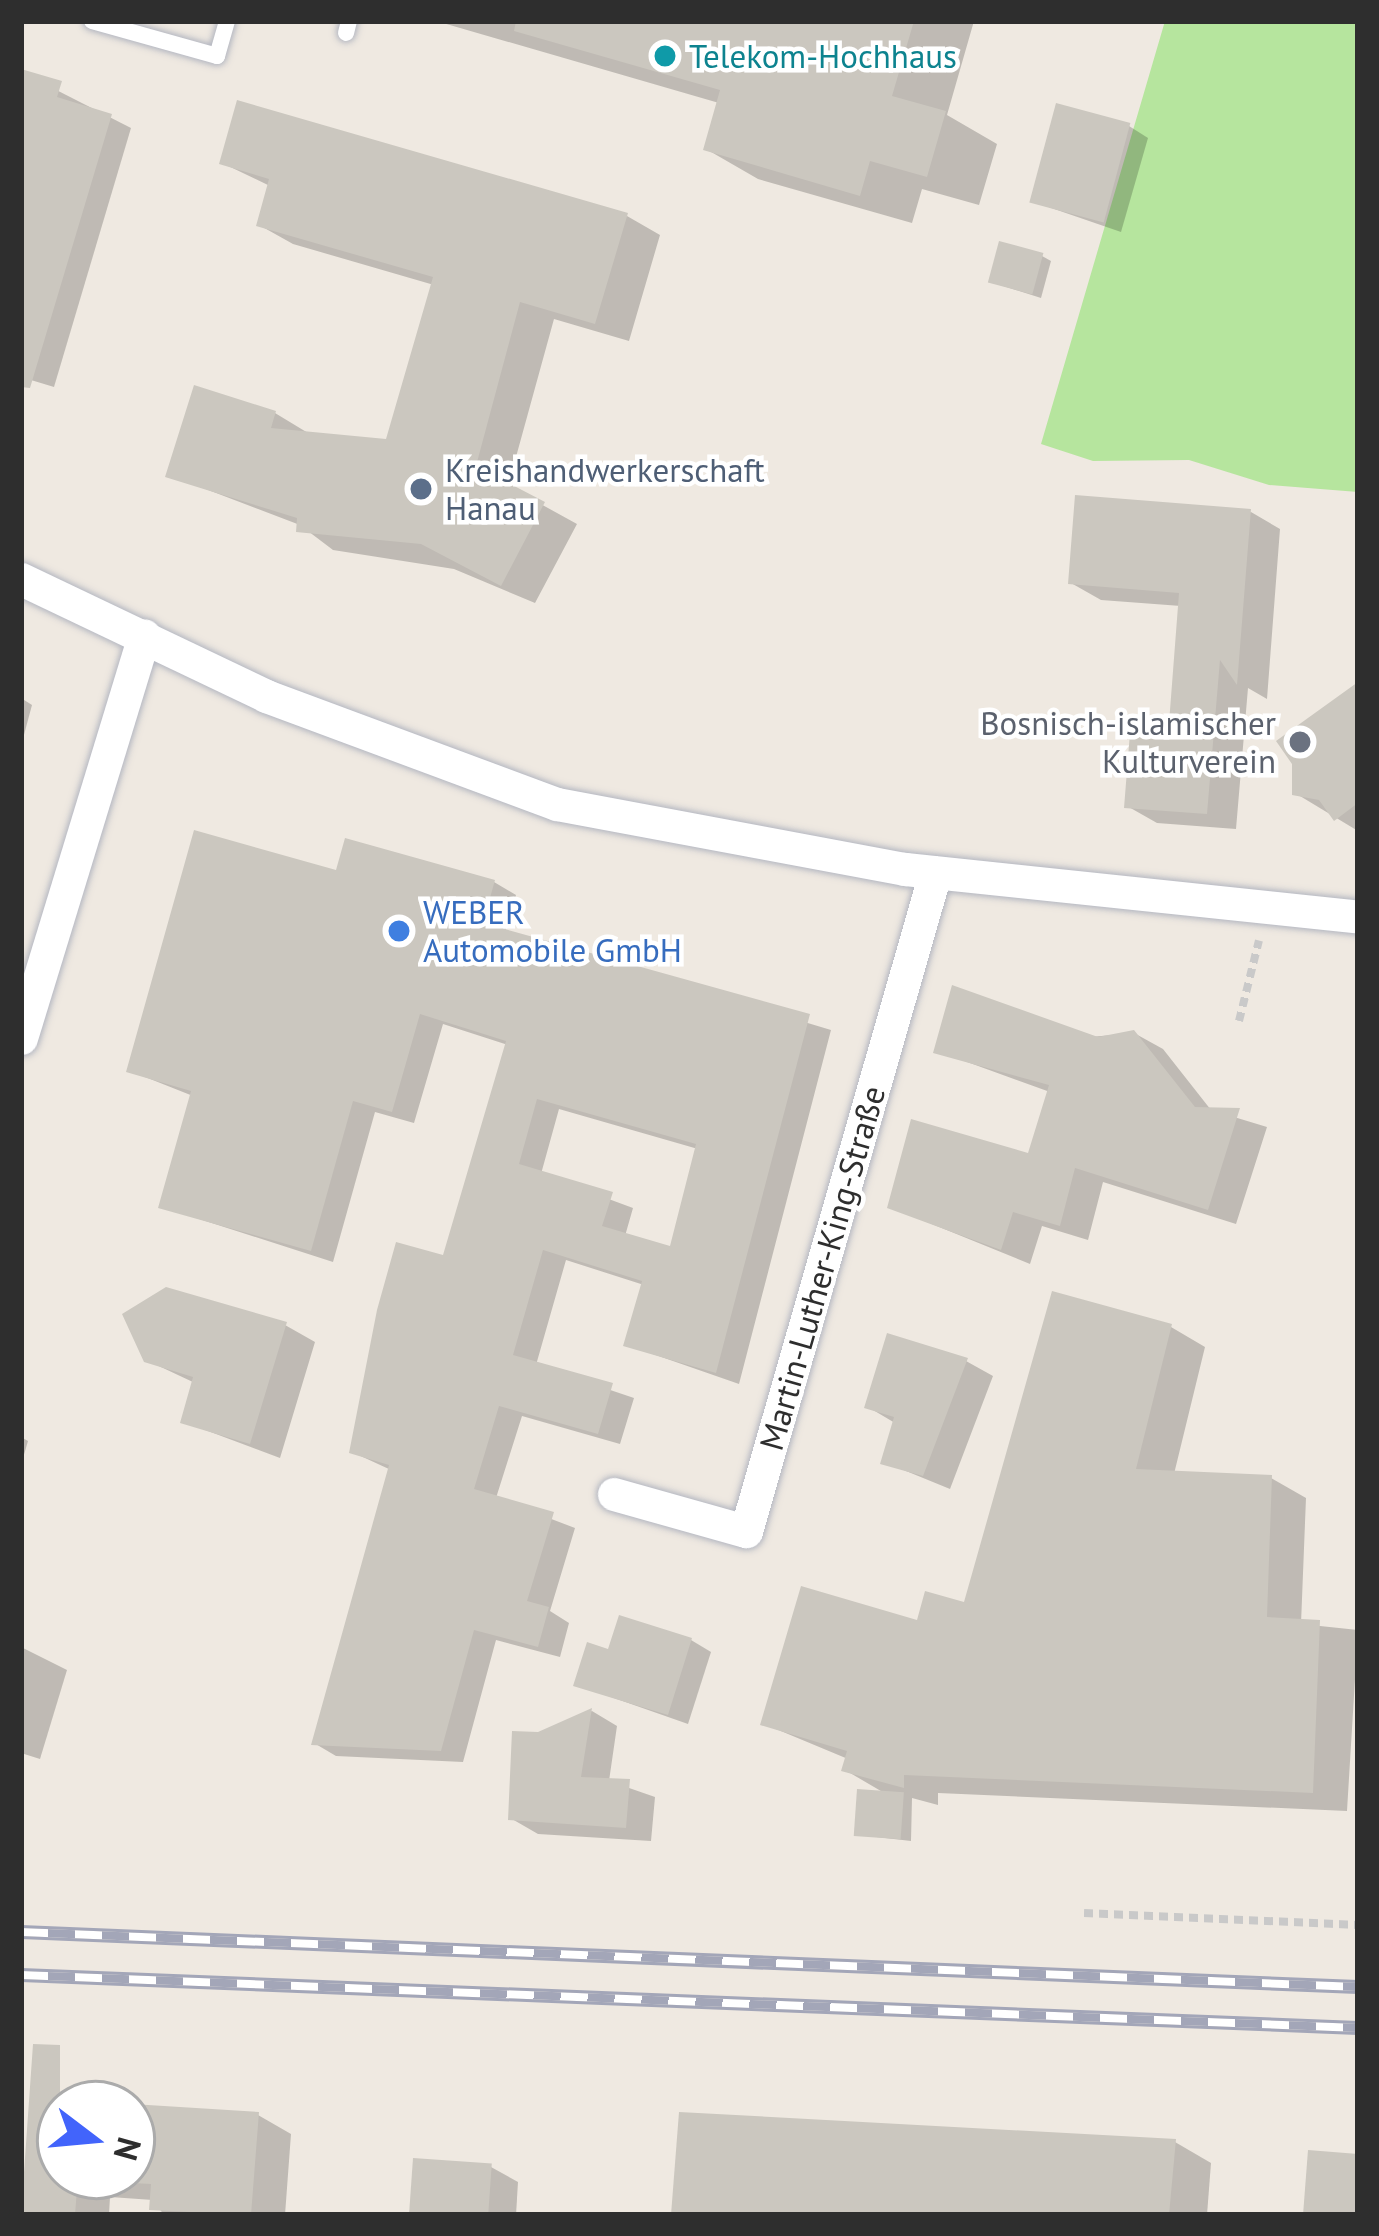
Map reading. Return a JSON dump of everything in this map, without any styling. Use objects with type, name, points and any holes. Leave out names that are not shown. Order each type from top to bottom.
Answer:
[{"type":"street","points":[[21,579],[492,785],[718,840],[935,873],[1358,917]]},
{"type":"street","points":[[21,1038],[144,635]]},
{"type":"street","name":"Martin-Luther-King-Straße","points":[[614,1494],[746,1531],[935,873]]},
{"type":"lane","points":[[92,21],[217,56],[226,21]]},
{"type":"path","points":[[1239,1021],[1267,910]]},
{"type":"path","points":[[1084,1913],[1358,1925]]},
{"type":"green space","points":[[1165,21],[1358,21],[1358,492],[1269,485],[1189,460],[1093,461],[1041,444]]},
{"type":"building","points":[[516,21],[914,21],[892,96],[946,111],[927,177],[870,161],[860,196],[703,150],[720,90],[514,31]]},
{"type":"building","points":[[21,69],[62,81],[57,97],[112,114],[30,388],[21,387]]},
{"type":"building","points":[[237,100],[628,213],[595,324],[520,302],[476,466],[545,502],[501,586],[421,544],[296,532],[297,518],[165,477],[194,385],[276,411],[271,428],[386,439],[433,277],[256,226],[269,179],[219,164]]},
{"type":"building","points":[[1056,103],[1130,123],[1104,222],[1029,202]]},
{"type":"building","points":[[999,241],[1043,253],[1032,294],[988,283]]},
{"type":"building","points":[[1075,495],[1251,509],[1237,685],[1220,660],[1207,814],[1124,808],[1131,720],[1169,723],[1179,593],[1068,584]]},
{"type":"building","points":[[1358,682],[1358,803],[1334,821],[1319,800],[1292,795],[1292,764],[1276,741]]},
{"type":"building","points":[[194,830],[336,870],[345,838],[495,880],[483,923],[810,1014],[716,1373],[623,1346],[642,1281],[543,1250],[513,1355],[613,1383],[598,1434],[499,1406],[474,1489],[554,1512],[527,1601],[549,1607],[538,1647],[474,1630],[441,1751],[311,1745],[389,1465],[349,1453],[377,1310],[396,1242],[443,1255],[506,1041],[420,1014],[392,1112],[353,1101],[311,1251],[158,1208],[191,1091],[126,1072]],"holes":[[[537,1099],[696,1144],[670,1246],[602,1226],[613,1192],[519,1164]]]},
{"type":"building","points":[[952,985],[1098,1037],[1134,1030],[1195,1107],[1240,1108],[1208,1210],[1075,1168],[1060,1226],[1013,1212],[1001,1250],[887,1208],[911,1119],[1028,1153],[1049,1085],[933,1053]]},
{"type":"building","points":[[166,1287],[287,1322],[250,1444],[180,1423],[193,1377],[144,1362],[122,1314]]},
{"type":"building","points":[[1052,1291],[1172,1324],[1136,1469],[1272,1475],[1267,1617],[1320,1620],[1313,1793],[904,1775],[904,1788],[841,1771],[847,1751],[760,1725],[801,1586],[917,1620],[925,1591],[964,1602]]},
{"type":"building","points":[[887,1333],[968,1358],[923,1476],[880,1464],[894,1417],[864,1408]]},
{"type":"building","points":[[619,1615],[692,1638],[668,1715],[573,1686],[587,1642],[608,1649]]},
{"type":"building","points":[[592,1708],[581,1777],[630,1779],[626,1828],[508,1820],[512,1731],[538,1732]]},
{"type":"building","points":[[857,1789],[904,1792],[901,1839],[854,1836]]},
{"type":"building","points":[[33,2044],[60,2045],[60,2080],[36,2080],[36,2200],[76,2200],[75,2215],[21,2215]]},
{"type":"building","points":[[156,2106],[259,2112],[251,2215],[149,2210],[150,2200],[156,2200]]},
{"type":"building","points":[[679,2112],[1176,2139],[1169,2215],[671,2215]]},
{"type":"building","points":[[1308,2150],[1358,2154],[1358,2215],[1303,2215]]},
{"type":"building","points":[[413,2158],[492,2164],[488,2215],[409,2215]]},
{"type":"railway","points":[[21,1932],[1358,1987]]},
{"type":"railway","points":[[21,1975],[1358,2028]]},
{"type":"place","name":"Telekom-Hochhaus","points":[[665,56]]},
{"type":"place","name":"Kreishandwerkerschaft Hanau","points":[[421,489]]},
{"type":"place","name":"Bosnisch-islamischer Kulturverein","points":[[1300,742]]},
{"type":"place","name":"WEBER Automobile GmbH","points":[[399,931]]}]
